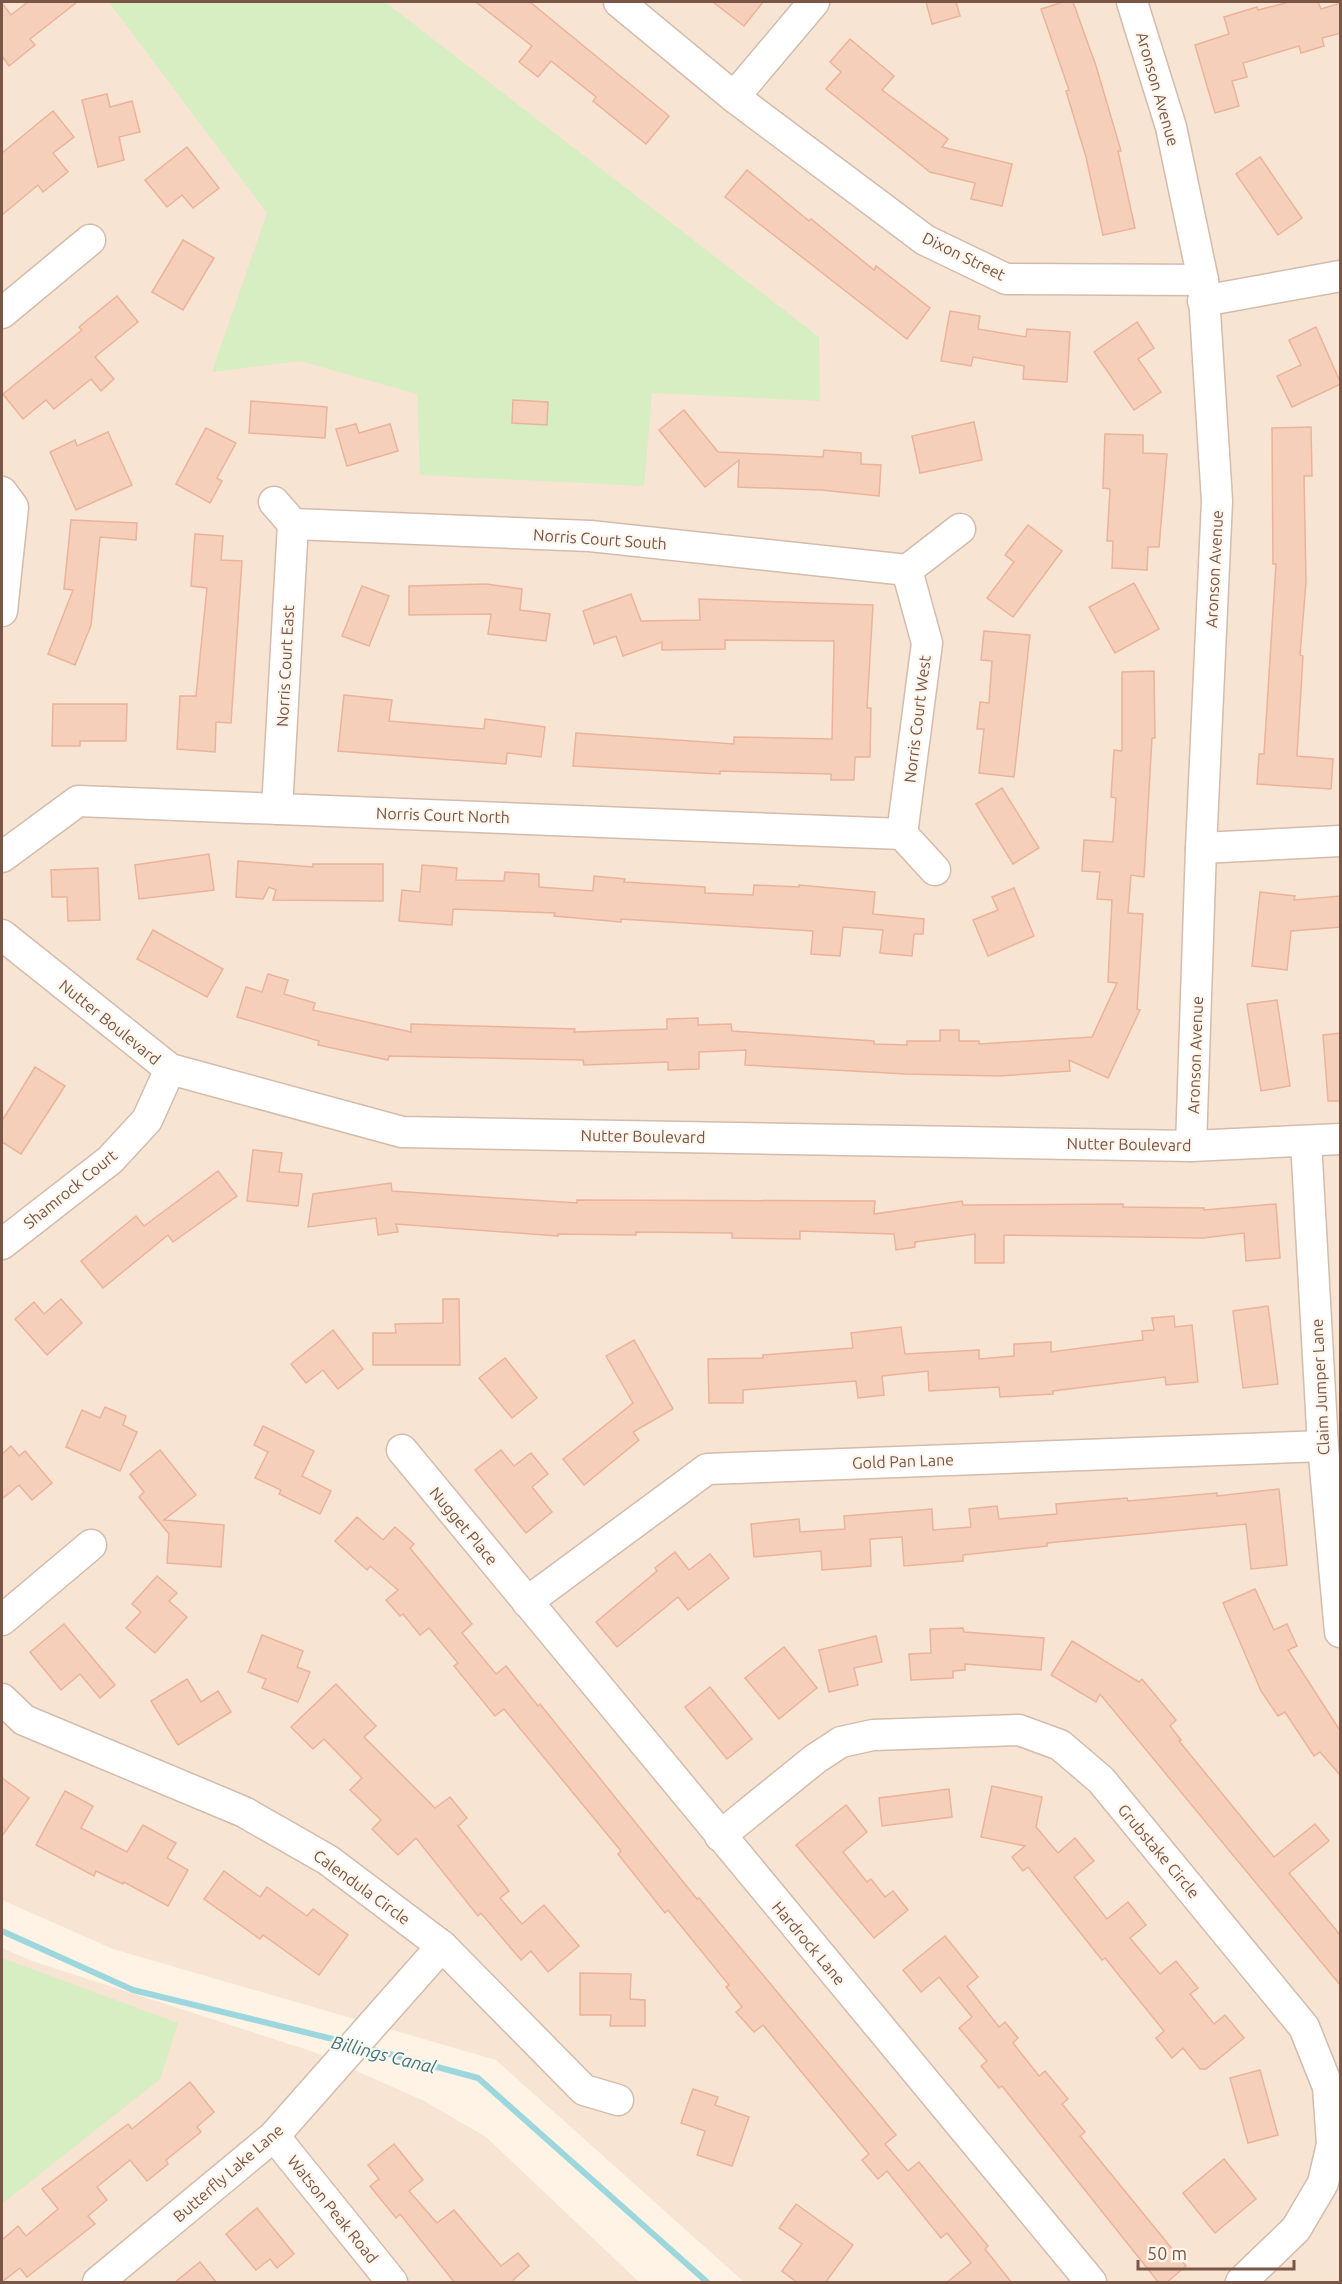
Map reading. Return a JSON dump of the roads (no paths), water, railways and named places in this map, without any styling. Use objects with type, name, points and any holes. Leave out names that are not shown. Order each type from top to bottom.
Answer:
[{"type":"street","name":"Dixon Street","points":[[620,2],[734,97],[925,240],[1006,279],[1203,290],[1341,276]]},
{"type":"street","points":[[734,97],[814,2]]},
{"type":"street","name":"Aronson Avenue","points":[[1132,2],[1171,127],[1203,290],[1217,501],[1201,848],[1191,1146]]},
{"type":"street","points":[[2,313],[90,240]]},
{"type":"street","points":[[2,492],[13,507],[2,611]]},
{"type":"street","name":"Norris Court South","points":[[283,513],[590,536],[907,570]]},
{"type":"street","name":"Norris Court East","points":[[277,809],[283,513]]},
{"type":"street","points":[[907,570],[960,529]]},
{"type":"street","name":"Norris Court West","points":[[902,834],[927,643],[907,570]]},
{"type":"street","name":"Norris Court North","points":[[2,856],[78,801],[902,834]]},
{"type":"street","points":[[902,834],[935,870]]},
{"type":"street","points":[[1201,848],[1341,841]]},
{"type":"street","name":"Nutter Boulevard","points":[[2,935],[170,1070],[402,1132],[1191,1146],[1341,1139]]},
{"type":"street","name":"Shamrock Court","points":[[2,1244],[110,1160],[147,1120],[170,1070]]},
{"type":"street","name":"Claim Jumper Lane","points":[[1306,1141],[1323,1446],[1341,1632]]},
{"type":"street","name":"Gold Pan Lane","points":[[527,1602],[707,1469],[1323,1446]]},
{"type":"street","name":"Nugget Place","points":[[402,1450],[527,1602]]},
{"type":"street","points":[[2,1620],[91,1545]]},
{"type":"street","name":"Hardrock Lane","points":[[527,1602],[1091,2283]]},
{"type":"street","name":"Calendula Circle","points":[[2,1699],[24,1720],[59,1737],[244,1812],[328,1860],[442,1946],[584,2090],[618,2100]]},
{"type":"street","name":"Grubstake Circle","points":[[720,1836],[815,1759],[841,1742],[873,1735],[1019,1730],[1060,1745],[1101,1780],[1304,2027],[1328,2087],[1336,2144],[1323,2183],[1296,2229],[1241,2283]]},
{"type":"street","name":"Butterfly Lake Lane","points":[[98,2283],[274,2136],[380,2019],[442,1946]]},
{"type":"street","name":"Watson Peak Road","points":[[274,2136],[392,2283]]},
{"type":"waterway","name":"Billings Canal","points":[[2,1931],[133,1990],[345,2042]]},
{"type":"waterway","name":"Billings Canal","points":[[363,2047],[478,2078],[707,2282]]}]
